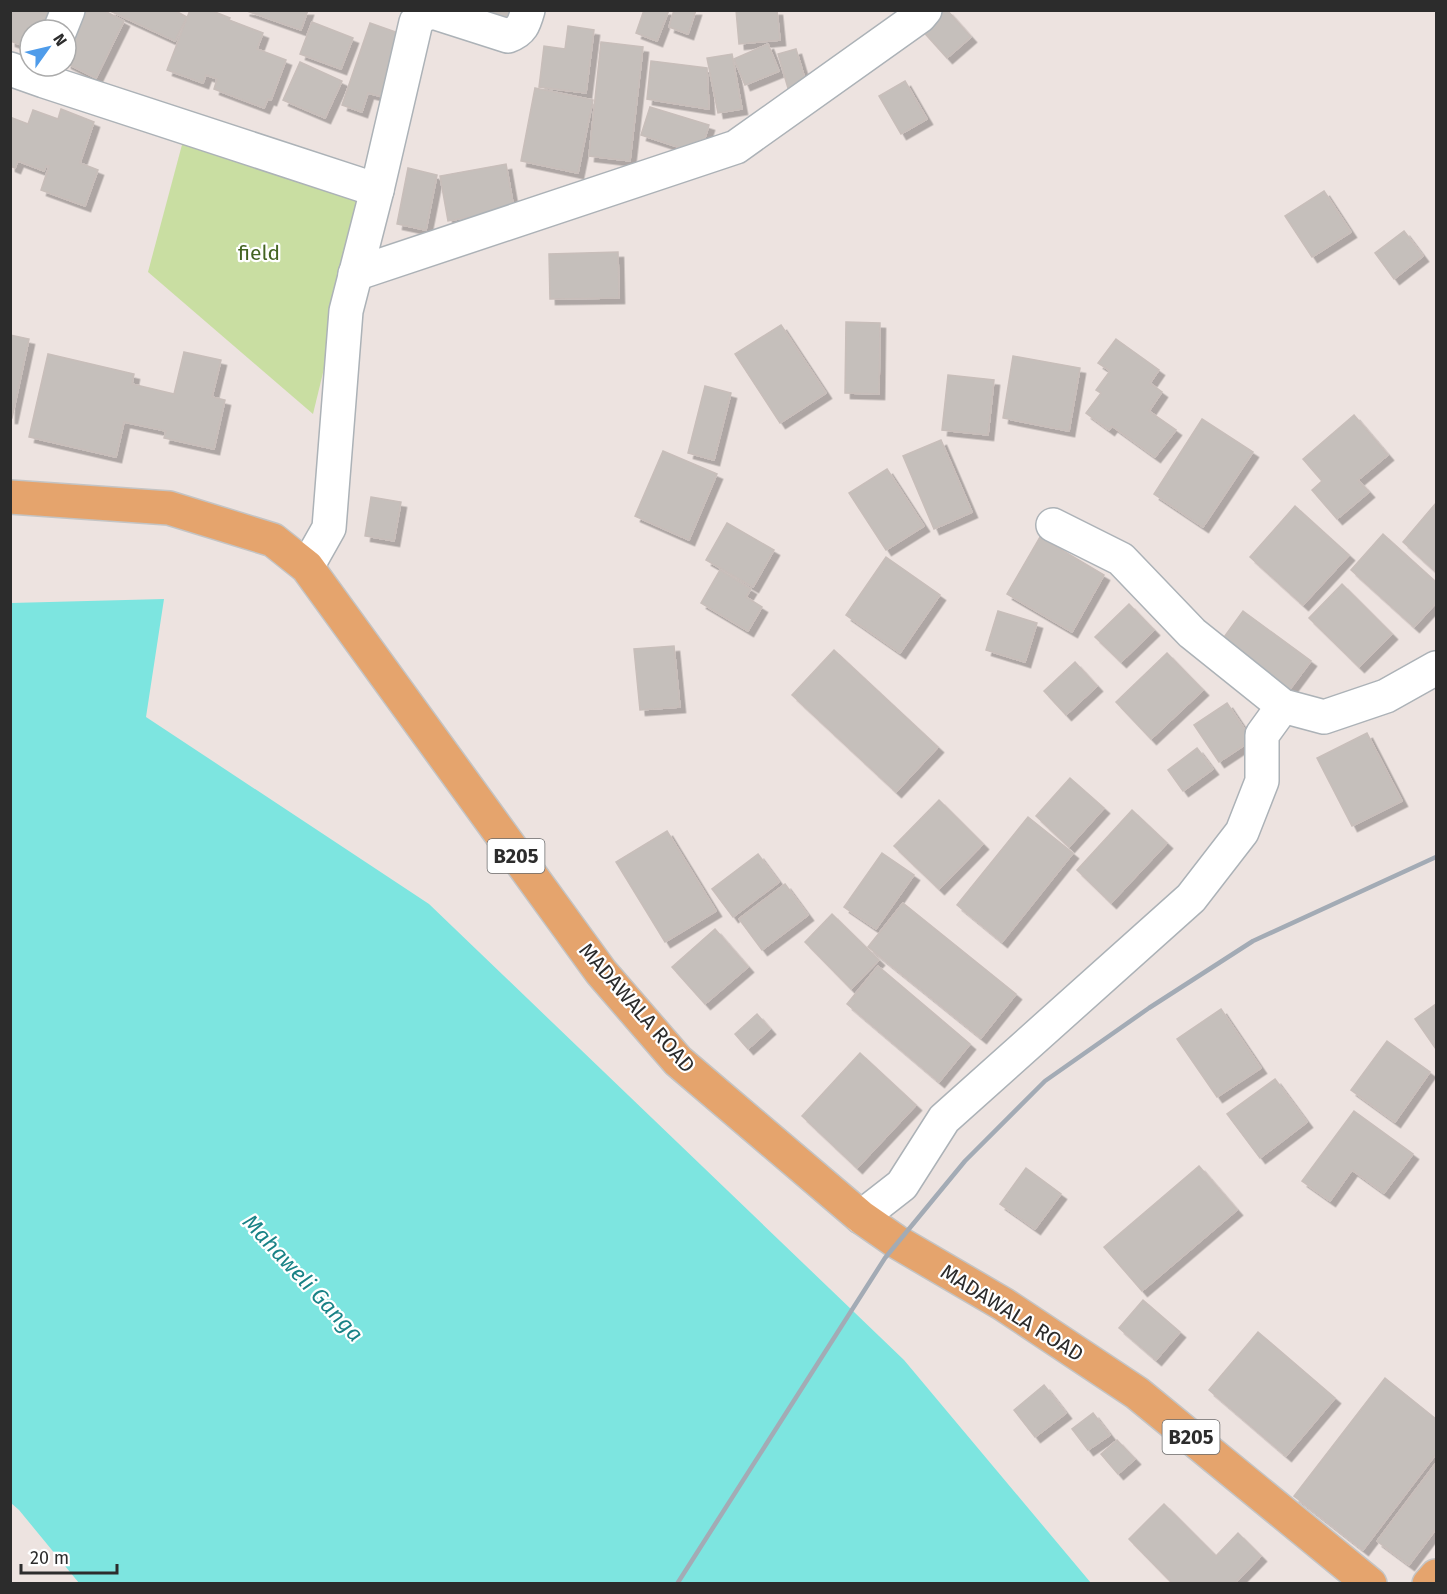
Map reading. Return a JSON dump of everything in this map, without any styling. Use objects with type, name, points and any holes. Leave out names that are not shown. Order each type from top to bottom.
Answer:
[{"type":"main road","name":"MADAWALA ROAD","points":[[10,497],[169,508],[273,540],[307,567],[600,972],[678,1060],[861,1217],[897,1242],[1003,1304],[1137,1393],[1370,1584]]},
{"type":"main road","points":[[1429,1584],[1437,1576]]},
{"type":"street","points":[[307,567],[329,528],[346,311],[378,190],[416,22],[423,15],[433,12],[508,36],[517,32],[525,22],[528,10]]},
{"type":"street","points":[[355,274],[736,147],[920,16],[925,10]]},
{"type":"street","points":[[56,78],[378,190]]},
{"type":"street","points":[[1053,525],[1121,559],[1192,633],[1283,706],[1324,717],[1386,696],[1437,668]]},
{"type":"street","points":[[861,1217],[902,1185],[944,1119],[1191,898],[1242,832],[1262,782],[1262,735],[1283,706]]},
{"type":"green space","name":"field","points":[[187,126],[364,204],[313,414],[148,272]]},
{"type":"water","name":"Mahaweli Ganga","points":[[164,599],[146,717],[429,904],[904,1360],[1091,1583],[79,1583],[11,1503],[11,603]]},
{"type":"building","points":[[10,10],[62,10],[59,18],[18,18],[18,44],[10,41]]},
{"type":"building","points":[[77,10],[103,10],[124,21],[96,78],[78,69],[78,18],[73,18]]},
{"type":"building","points":[[108,10],[174,10],[187,17],[175,41]]},
{"type":"building","points":[[190,10],[210,10],[263,33],[257,49],[286,60],[271,100],[268,99],[264,108],[214,89],[217,79],[206,75],[203,83],[167,70]]},
{"type":"building","points":[[244,10],[308,10],[301,30]]},
{"type":"building","points":[[475,10],[510,10],[505,29]]},
{"type":"building","points":[[644,10],[669,10],[657,41],[636,33]]},
{"type":"building","points":[[674,10],[696,10],[688,34],[669,27]]},
{"type":"building","points":[[736,10],[777,10],[780,40],[739,44]]},
{"type":"building","points":[[942,10],[947,10],[971,37],[947,58],[921,29]]},
{"type":"building","points":[[312,22],[353,38],[341,69],[300,54]]},
{"type":"building","points":[[370,23],[404,35],[383,97],[368,93],[362,112],[342,105]]},
{"type":"building","points":[[568,26],[594,30],[586,93],[539,87],[544,46],[565,49]]},
{"type":"building","points":[[601,42],[643,47],[630,161],[589,156]]},
{"type":"building","points":[[768,44],[779,71],[745,85],[734,59]]},
{"type":"building","points":[[796,49],[808,89],[790,95],[778,54]]},
{"type":"building","points":[[732,54],[742,109],[718,113],[707,58]]},
{"type":"building","points":[[651,61],[707,68],[709,109],[647,99]]},
{"type":"building","points":[[300,62],[342,81],[325,118],[283,100]]},
{"type":"building","points":[[905,81],[927,119],[901,134],[879,96]]},
{"type":"building","points":[[535,88],[593,100],[578,173],[521,161]]},
{"type":"building","points":[[650,107],[709,125],[700,154],[641,135]]},
{"type":"building","points":[[61,109],[94,122],[80,163],[98,170],[85,206],[41,190],[49,166],[46,166],[44,171],[18,161],[15,168],[10,166],[10,117],[28,124],[33,110],[58,119]]},
{"type":"building","points":[[506,164],[514,209],[448,221],[440,176]]},
{"type":"building","points":[[408,168],[437,175],[426,230],[397,224]]},
{"type":"building","points":[[1324,191],[1351,232],[1312,257],[1285,216]]},
{"type":"building","points":[[1404,231],[1423,256],[1394,279],[1375,253]]},
{"type":"building","points":[[618,252],[619,298],[550,299],[549,254]]},
{"type":"building","points":[[846,322],[880,323],[879,394],[845,393]]},
{"type":"building","points":[[781,325],[826,393],[780,423],[735,354]]},
{"type":"building","points":[[10,335],[29,339],[12,418],[10,418]]},
{"type":"building","points":[[1116,339],[1159,370],[1150,383],[1162,392],[1149,411],[1176,430],[1155,457],[1112,426],[1109,430],[1086,413],[1101,393],[1096,390],[1110,371],[1098,363]]},
{"type":"building","points":[[184,352],[221,360],[212,397],[225,400],[214,449],[164,438],[166,431],[124,422],[116,457],[29,437],[48,354],[134,374],[132,384],[174,394]]},
{"type":"building","points":[[1013,356],[1080,368],[1069,431],[1003,418]]},
{"type":"building","points":[[948,375],[994,380],[988,435],[942,430]]},
{"type":"building","points":[[705,386],[731,393],[714,460],[688,453]]},
{"type":"building","points":[[1354,415],[1388,455],[1358,480],[1369,492],[1337,519],[1312,490],[1322,481],[1303,459]]},
{"type":"building","points":[[1202,419],[1253,452],[1203,527],[1154,494]]},
{"type":"building","points":[[941,440],[972,512],[934,529],[903,456]]},
{"type":"building","points":[[663,451],[717,474],[689,540],[635,516]]},
{"type":"building","points":[[887,469],[924,526],[886,550],[849,493]]},
{"type":"building","points":[[371,497],[401,502],[394,541],[365,536]]},
{"type":"building","points":[[1436,503],[1436,572],[1403,542]]},
{"type":"building","points":[[1295,506],[1349,555],[1303,605],[1250,557]]},
{"type":"building","points":[[727,523],[774,550],[753,587],[706,560]]},
{"type":"building","points":[[1383,534],[1436,582],[1436,603],[1414,627],[1351,570]]},
{"type":"building","points":[[1040,537],[1104,575],[1072,632],[1007,594]]},
{"type":"building","points":[[886,557],[940,595],[900,653],[846,615]]},
{"type":"building","points":[[720,570],[751,589],[746,597],[762,607],[748,631],[701,603]]},
{"type":"building","points":[[1342,584],[1392,634],[1359,667],[1309,618]]},
{"type":"building","points":[[1129,604],[1154,630],[1121,662],[1095,637]]},
{"type":"building","points":[[998,611],[1037,623],[1025,662],[986,650]]},
{"type":"building","points":[[1243,611],[1311,661],[1287,693],[1219,644]]},
{"type":"building","points":[[674,646],[680,707],[640,710],[634,649]]},
{"type":"building","points":[[834,650],[938,747],[896,792],[792,695]]},
{"type":"building","points":[[1167,653],[1203,690],[1151,739],[1116,702]]},
{"type":"building","points":[[1075,662],[1097,686],[1066,715],[1044,691]]},
{"type":"building","points":[[1227,703],[1252,740],[1219,762],[1194,725]]},
{"type":"building","points":[[1367,733],[1402,801],[1352,826],[1317,758]]},
{"type":"building","points":[[1197,748],[1213,769],[1183,791],[1168,770]]},
{"type":"building","points":[[1070,778],[1104,808],[1069,847],[1036,816]]},
{"type":"building","points":[[939,800],[983,844],[939,889],[894,846]]},
{"type":"building","points":[[1132,810],[1167,843],[1111,903],[1077,870]]},
{"type":"building","points":[[1028,817],[1073,853],[1002,942],[957,905]]},
{"type":"building","points":[[667,831],[716,911],[665,942],[616,862]]},
{"type":"building","points":[[882,853],[914,875],[876,929],[844,907]]},
{"type":"building","points":[[758,854],[779,882],[733,917],[712,889]]},
{"type":"building","points":[[785,884],[808,915],[762,950],[739,919]]},
{"type":"building","points":[[903,903],[1016,994],[981,1038],[868,947]]},
{"type":"building","points":[[832,914],[879,960],[851,989],[805,942]]},
{"type":"building","points":[[715,929],[748,967],[705,1004],[672,967]]},
{"type":"building","points":[[878,966],[970,1044],[939,1082],[847,1004]]},
{"type":"building","points":[[1436,1004],[1436,1049],[1415,1019]]},
{"type":"building","points":[[1221,1009],[1261,1068],[1217,1097],[1177,1039]]},
{"type":"building","points":[[757,1014],[770,1029],[748,1049],[735,1034]]},
{"type":"building","points":[[1387,1041],[1430,1072],[1395,1122],[1351,1090]]},
{"type":"building","points":[[860,1053],[916,1105],[857,1168],[802,1116]]},
{"type":"building","points":[[1275,1079],[1307,1122],[1260,1158],[1227,1114]]},
{"type":"building","points":[[1354,1111],[1413,1154],[1384,1193],[1352,1170],[1330,1201],[1302,1181]]},
{"type":"building","points":[[1199,1166],[1237,1210],[1142,1291],[1104,1247]]},
{"type":"building","points":[[1026,1168],[1061,1194],[1035,1229],[1000,1204]]},
{"type":"building","points":[[1143,1300],[1180,1332],[1156,1360],[1119,1328]]},
{"type":"building","points":[[1258,1332],[1335,1398],[1286,1456],[1209,1390]]},
{"type":"building","points":[[1385,1378],[1436,1419],[1436,1454],[1363,1550],[1294,1496]]},
{"type":"building","points":[[1044,1385],[1066,1413],[1035,1437],[1014,1410]]},
{"type":"building","points":[[1093,1413],[1110,1435],[1088,1450],[1072,1429]]},
{"type":"building","points":[[1117,1440],[1135,1459],[1118,1474],[1101,1454]]},
{"type":"building","points":[[1436,1463],[1436,1529],[1409,1565],[1377,1541]]},
{"type":"building","points":[[1164,1504],[1216,1556],[1238,1533],[1261,1556],[1234,1584],[1173,1584],[1129,1539]]},
{"type":"railway","points":[[677,1584],[885,1258],[965,1161],[1045,1081],[1149,1008],[1253,941],[1436,857]]}]
